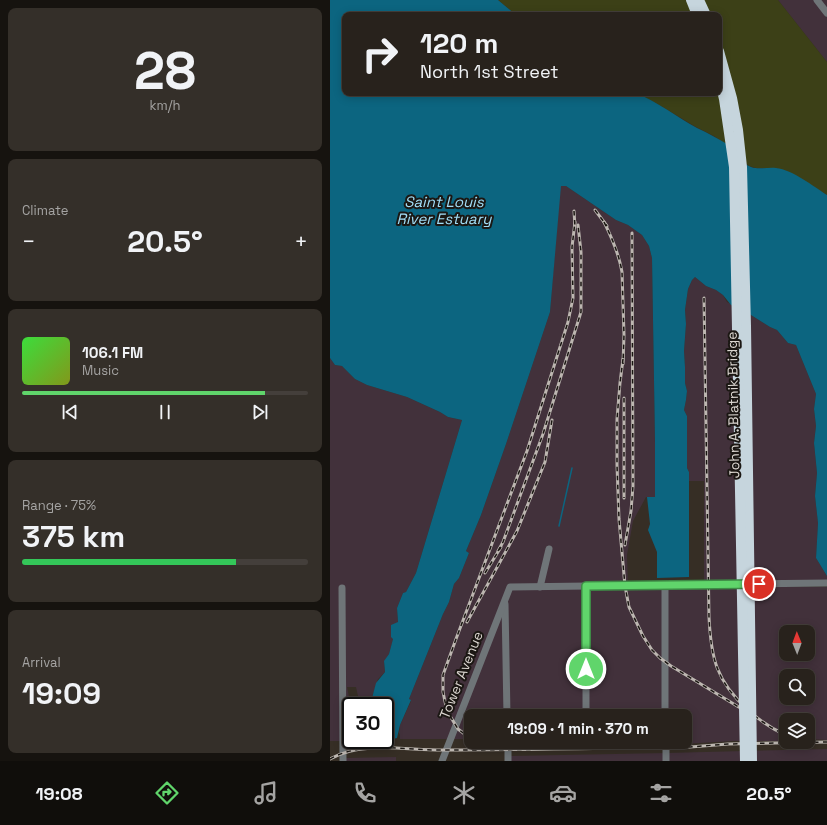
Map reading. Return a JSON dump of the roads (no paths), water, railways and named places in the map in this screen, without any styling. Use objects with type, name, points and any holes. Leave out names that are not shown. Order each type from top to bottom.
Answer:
[{"type":"highway","points":[[691,0],[696,12]]},
{"type":"highway","points":[[699,0],[705,12]]},
{"type":"highway","name":"John A. Blatnik Bridge","points":[[722,62],[732,98],[738,130],[742,167],[746,326],[752,761]]},
{"type":"highway","name":"John A. Blatnik Bridge","points":[[722,91],[734,167],[744,761]]},
{"type":"street","points":[[817,0],[827,12]]},
{"type":"street","points":[[540,587],[548,549]]},
{"type":"street","points":[[507,709],[505,600],[510,588],[827,584]]},
{"type":"street","points":[[664,585],[665,709]]},
{"type":"street","points":[[586,586],[586,709]]},
{"type":"street","points":[[342,588],[343,761]]},
{"type":"street","name":"Tower Avenue","points":[[442,761],[505,600]]},
{"type":"street","points":[[508,749],[508,761]]},
{"type":"street","points":[[666,749],[666,761]]},
{"type":"water","name":"Saint Louis River Estuary","points":[[330,0],[498,0],[512,12],[342,12],[342,96],[642,96],[727,144],[747,165],[757,168],[782,169],[803,179],[827,195],[827,576],[816,558],[818,523],[815,496],[817,473],[814,443],[816,426],[814,409],[816,394],[796,345],[788,343],[777,330],[743,310],[731,305],[723,295],[706,286],[695,277],[688,289],[685,310],[686,324],[684,351],[685,383],[687,391],[684,410],[687,416],[687,468],[689,472],[689,577],[657,578],[657,552],[648,530],[650,524],[647,497],[655,497],[652,258],[649,246],[642,235],[628,225],[616,220],[566,186],[561,186],[550,312],[506,444],[481,515],[466,551],[469,553],[459,578],[454,584],[449,602],[409,699],[411,700],[400,725],[397,738],[394,739],[394,697],[372,697],[376,683],[385,672],[384,661],[389,654],[393,639],[391,637],[391,625],[398,622],[397,608],[403,593],[406,592],[416,573],[462,420],[448,417],[407,397],[367,385],[355,379],[342,366],[335,365],[330,358]]},
{"type":"waterway","points":[[559,526],[572,468]]},
{"type":"railway","points":[[595,210],[607,226]]},
{"type":"railway","points":[[574,211],[575,227]]},
{"type":"railway","points":[[464,734],[458,729],[447,711],[443,692],[443,675],[527,451],[568,322],[573,298],[572,247],[575,222]]},
{"type":"railway","points":[[604,222],[615,246],[622,272],[624,335],[623,364]]},
{"type":"railway","points":[[498,551],[503,542],[543,434],[581,312],[581,252],[578,225]]},
{"type":"railway","points":[[625,545],[631,511],[633,486],[632,233]]},
{"type":"railway","points":[[704,298],[709,617],[711,645],[717,668],[729,689],[748,710],[761,721],[779,732]]},
{"type":"railway","points":[[623,359],[617,419],[617,465],[619,519],[625,586],[629,607],[643,636],[652,650],[660,658],[742,709]]},
{"type":"railway","points":[[624,398],[624,498]]},
{"type":"railway","points":[[467,622],[517,531],[545,462],[552,420]]},
{"type":"railway","points":[[485,573],[501,547]]},
{"type":"railway","points":[[330,759],[343,753],[371,748],[446,750],[690,747],[728,744],[827,742]]}]
